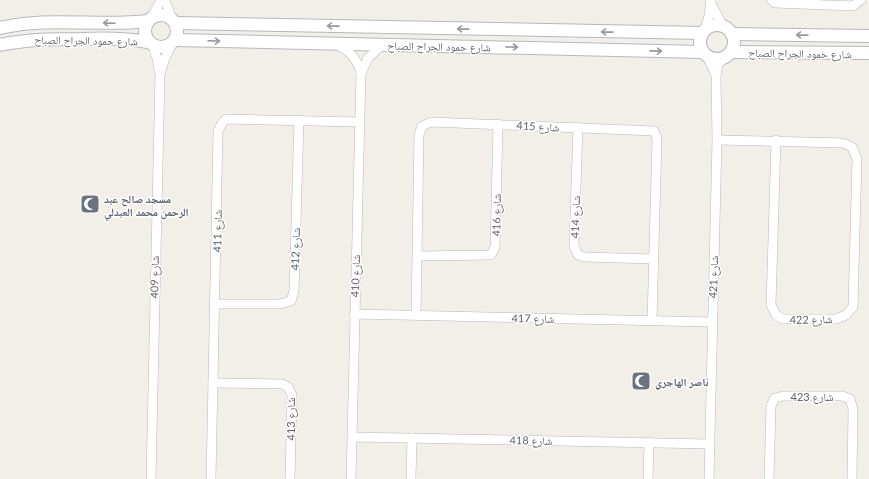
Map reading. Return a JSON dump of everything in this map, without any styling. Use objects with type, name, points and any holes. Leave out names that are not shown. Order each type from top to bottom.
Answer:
[{"type":"street","points":[[161,0],[145,28],[145,35],[150,44],[164,48],[174,42],[178,32],[165,0]]},
{"type":"street","points":[[771,0],[775,3],[853,6],[861,0]]},
{"type":"street","points":[[711,2],[734,43],[729,54],[718,64],[716,74]]},
{"type":"street","points":[[711,2],[699,42],[705,54],[721,59],[729,54]]},
{"type":"street","points":[[150,19],[163,15],[174,21]]},
{"type":"street","name":"شارع حمود الجراح الصباح","points":[[0,28],[37,22],[118,23],[150,19]]},
{"type":"street","name":"شارع حمود الجراح الصباح","points":[[174,21],[632,32],[703,31]]},
{"type":"street","points":[[82,22],[80,32],[82,38]]},
{"type":"street","points":[[703,31],[710,26],[727,30]]},
{"type":"street","points":[[438,46],[442,37],[439,28]]},
{"type":"street","points":[[826,36],[869,29]]},
{"type":"street","name":"شارع حمود الجراح الصباح","points":[[727,30],[826,36],[869,36]]},
{"type":"street","points":[[631,50],[630,41],[632,32]]},
{"type":"street","points":[[833,53],[841,49],[839,36]]},
{"type":"street","name":"شارع حمود الجراح الصباح","points":[[0,45],[29,39],[82,38],[126,39],[150,44]]},
{"type":"street","name":"شارع حمود الجراح الصباح","points":[[174,42],[631,50],[705,54]]},
{"type":"street","name":"شارع 409","points":[[160,75],[165,58],[174,42]]},
{"type":"street","name":"شارع 409","points":[[150,44],[157,58],[160,75],[151,479]]},
{"type":"street","points":[[337,45],[354,57],[361,72]]},
{"type":"street","name":"شارع 410","points":[[351,479],[361,72],[368,58],[382,45]]},
{"type":"street","points":[[833,53],[869,61]]},
{"type":"street","name":"شارع حمود الجراح الصباح","points":[[729,54],[869,53]]},
{"type":"street","name":"شارع 421","points":[[705,54],[716,74],[717,140],[709,479]]},
{"type":"street","name":"شارع 411","points":[[211,479],[216,304],[218,131],[226,119],[360,122]]},
{"type":"street","name":"شارع 412","points":[[216,304],[280,304],[291,301],[294,291],[299,120]]},
{"type":"street","name":"شارع 415","points":[[416,315],[419,135],[422,126],[431,122],[654,131],[657,138],[652,321]]},
{"type":"street","name":"شارع 416","points":[[418,256],[492,255],[495,247],[498,124]]},
{"type":"street","name":"شارع 414","points":[[578,128],[574,246],[578,255],[585,258],[653,259]]},
{"type":"street","name":"شارع 422","points":[[717,140],[776,140],[843,143],[852,147],[857,159],[853,307],[846,315],[836,319],[783,319],[776,315],[772,305],[776,140]]},
{"type":"street","name":"شارع 417","points":[[354,314],[712,322]]},
{"type":"street","name":"شارع 413","points":[[213,383],[282,384],[288,387],[292,395],[290,479]]},
{"type":"street","name":"شارع 423","points":[[769,479],[771,406],[775,398],[783,396],[842,396],[850,399],[853,409],[852,479]]},
{"type":"street","name":"شارع 418","points":[[352,436],[710,444]]},
{"type":"street","points":[[411,479],[412,438]]},
{"type":"street","points":[[648,479],[649,442]]},
{"type":"place","name":"مسجد صالح عبد الرحمن محمد العبدلي","points":[[90,204]]},
{"type":"place","name":"ناصر الهاجري","points":[[641,381]]}]
